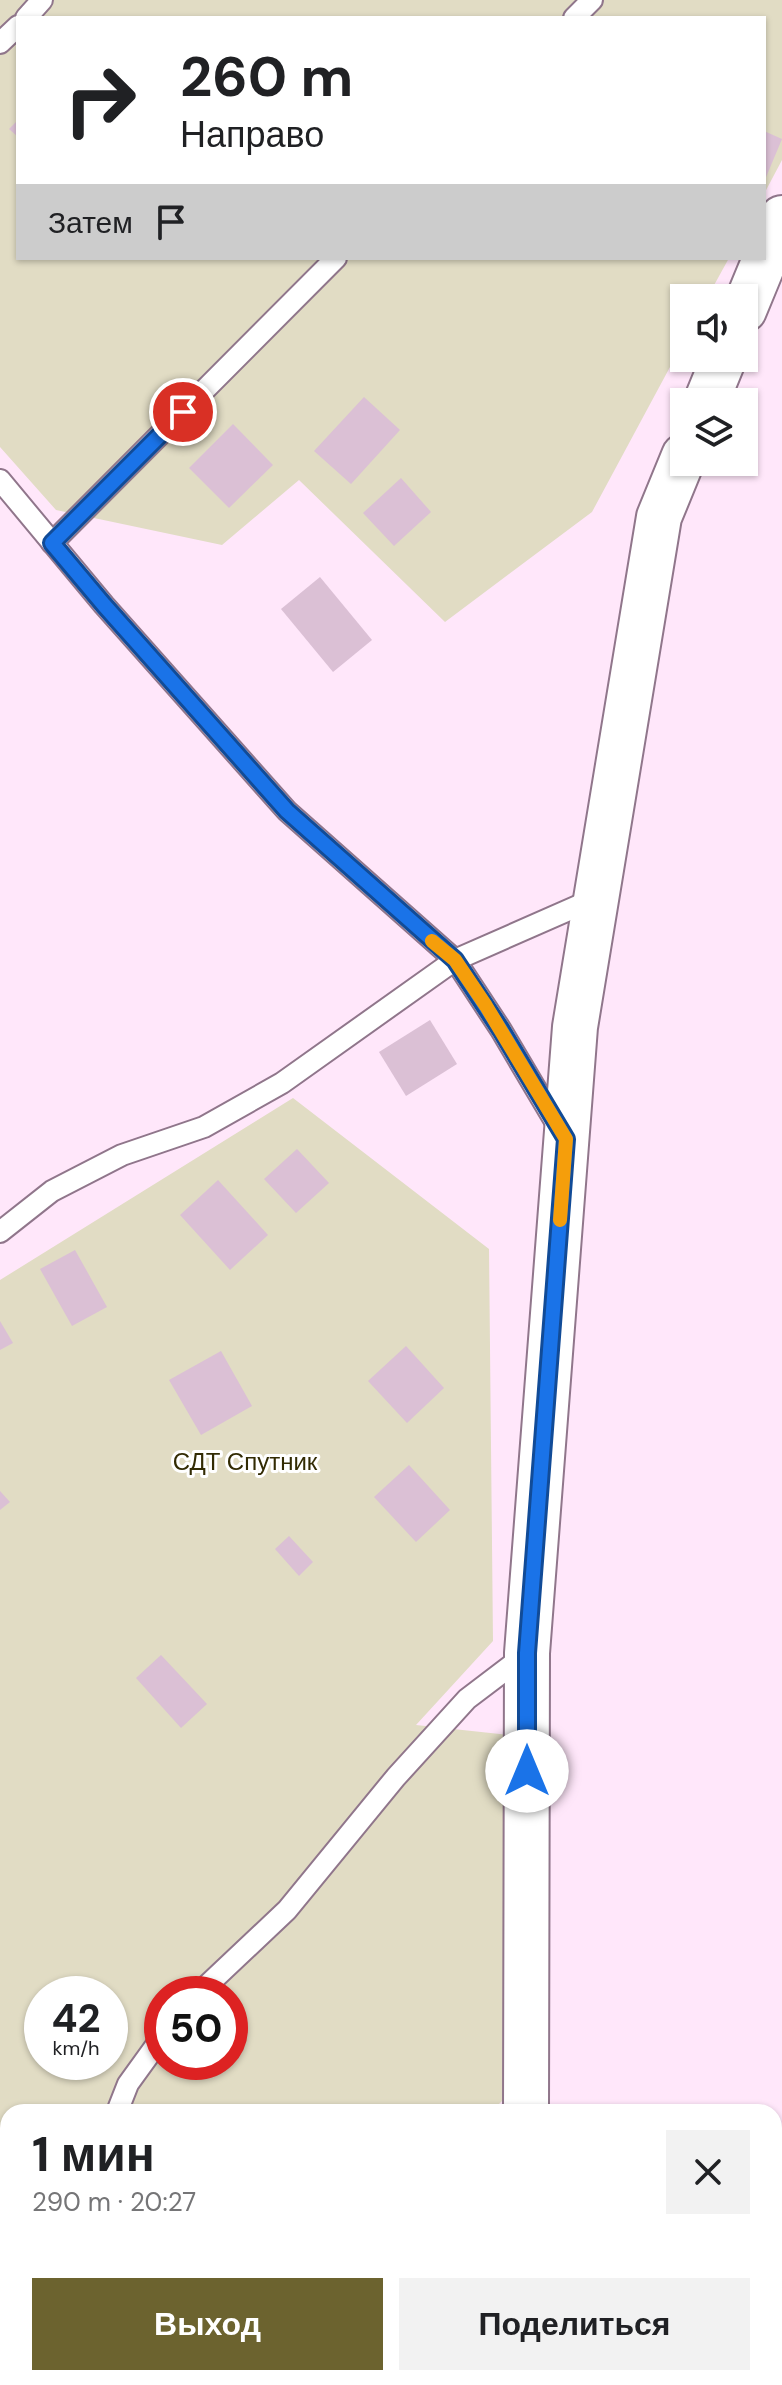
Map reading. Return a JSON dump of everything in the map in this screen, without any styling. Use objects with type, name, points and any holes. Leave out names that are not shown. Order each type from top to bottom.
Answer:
[{"type":"main road","points":[[766,257],[782,218]]},
{"type":"main road","points":[[755,284],[765,260]]},
{"type":"main road","points":[[526,2104],[527,1653],[575,1027],[659,517],[676,476]]},
{"type":"lane","points":[[28,16],[42,0]]},
{"type":"lane","points":[[576,16],[592,0]]},
{"type":"lane","points":[[0,43],[16,28]]},
{"type":"lane","points":[[52,543],[334,260]]},
{"type":"lane","points":[[0,480],[114,617],[287,811],[455,960],[566,1139]]},
{"type":"lane","points":[[0,1232],[52,1191],[122,1155],[204,1127],[282,1083],[455,960],[596,898]]},
{"type":"lane","points":[[217,1976],[287,1910],[396,1777],[467,1699],[527,1653]]},
{"type":"lane","points":[[120,2104],[128,2084],[144,2062]]},
{"type":"green space","points":[[0,0],[782,0],[782,160],[766,190],[766,16],[16,16],[16,260],[728,260],[715,284],[670,284],[670,367],[592,512],[445,622],[299,480],[222,545],[56,510],[0,447]]},
{"type":"green space","name":"СДТ Спутник","points":[[293,1098],[489,1249],[493,1641],[416,1725],[509,1735],[505,2098],[499,2104],[0,2104],[0,1280]]},
{"type":"building","points":[[16,122],[16,135],[9,129]]},
{"type":"building","points":[[766,132],[782,139],[766,177]]},
{"type":"building","points":[[364,397],[400,430],[351,484],[314,451]]},
{"type":"building","points":[[233,424],[273,465],[229,508],[189,468]]},
{"type":"building","points":[[401,478],[431,512],[394,546],[363,513]]},
{"type":"building","points":[[320,577],[372,640],[333,672],[281,609]]},
{"type":"building","points":[[430,1020],[457,1064],[406,1096],[379,1052]]},
{"type":"building","points":[[297,1149],[329,1183],[296,1213],[264,1179]]},
{"type":"building","points":[[218,1180],[268,1235],[230,1270],[180,1215]]},
{"type":"building","points":[[75,1250],[107,1307],[72,1326],[40,1269]]},
{"type":"building","points":[[0,1321],[13,1343],[0,1350]]},
{"type":"building","points":[[406,1346],[444,1388],[407,1423],[368,1381]]},
{"type":"building","points":[[221,1351],[252,1406],[201,1435],[169,1380]]},
{"type":"building","points":[[409,1465],[450,1510],[416,1542],[374,1497]]},
{"type":"building","points":[[0,1491],[10,1502],[0,1510]]},
{"type":"building","points":[[289,1536],[313,1562],[299,1576],[275,1549]]},
{"type":"building","points":[[161,1655],[207,1704],[181,1728],[136,1678]]},
{"type":"slow traffic","points":[[432,941],[455,960],[566,1139],[560,1220]]},
{"type":"route","points":[[183,412],[52,543],[287,811],[455,960],[566,1139],[527,1653],[527,1771]]}]
